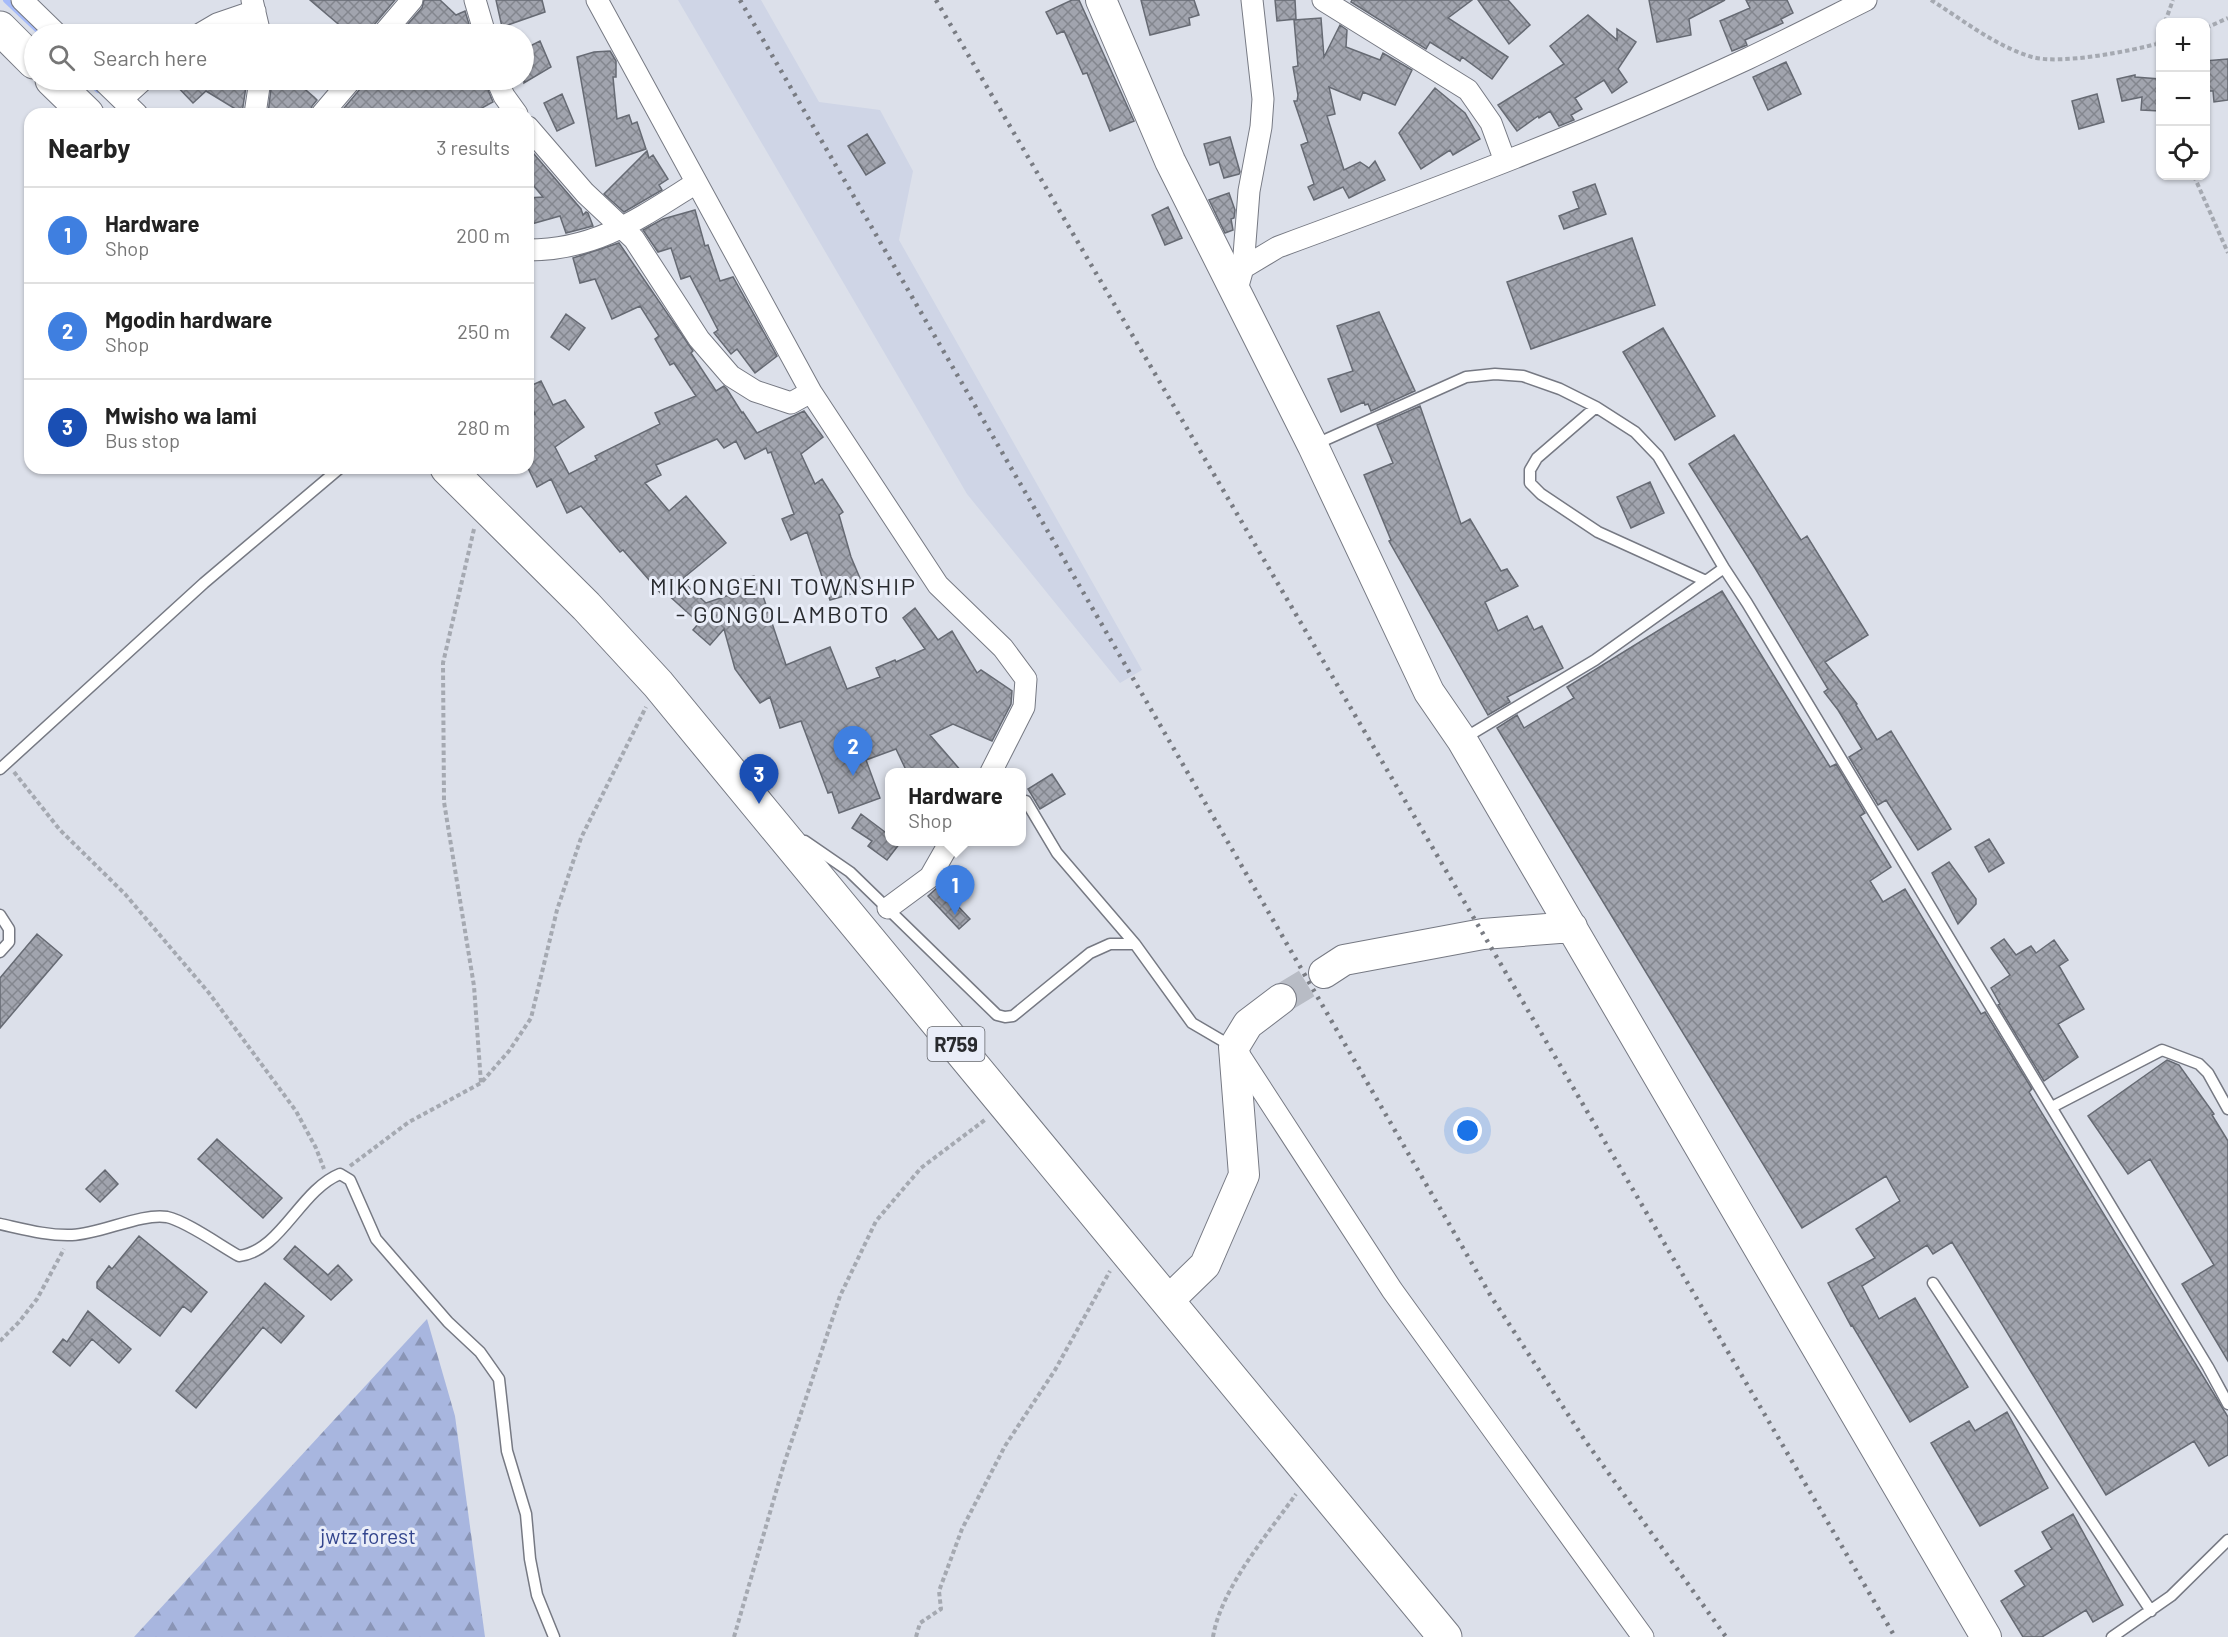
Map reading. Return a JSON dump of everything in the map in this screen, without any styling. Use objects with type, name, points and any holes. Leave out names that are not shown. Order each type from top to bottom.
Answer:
[{"type":"main road","points":[[0,28],[24,52]]},
{"type":"main road","points":[[62,90],[81,108]]},
{"type":"main road","name":"R759","points":[[453,474],[586,606],[658,684],[1445,1637]]},
{"type":"street","points":[[22,0],[47,24]]},
{"type":"street","points":[[392,24],[412,0]]},
{"type":"street","points":[[476,0],[482,24]]},
{"type":"street","points":[[597,0],[810,392],[938,585],[1003,648],[1026,679],[1024,707],[993,768]]},
{"type":"street","points":[[1101,0],[1170,161],[1239,280],[1313,446],[1429,692],[1462,740],[1986,1637]]},
{"type":"street","points":[[1239,280],[1263,99],[1252,0]]},
{"type":"street","points":[[1323,0],[1468,90],[1491,123],[1505,161]]},
{"type":"street","points":[[1239,280],[1278,248],[1626,112],[1748,58],[1866,0]]},
{"type":"street","points":[[217,24],[254,5],[258,24]]},
{"type":"street","points":[[112,90],[129,107],[138,90]]},
{"type":"street","points":[[256,108],[259,90]]},
{"type":"street","points":[[327,108],[342,90]]},
{"type":"street","points":[[501,90],[513,108]]},
{"type":"street","points":[[534,135],[585,193],[634,239],[699,339],[731,376],[754,391],[791,403],[810,392]]},
{"type":"street","points":[[534,250],[566,248],[604,237],[622,229],[696,183]]},
{"type":"street","points":[[888,908],[930,877],[949,846]]},
{"type":"street","points":[[1324,973],[1344,960],[1484,934],[1572,927]]},
{"type":"street","points":[[1168,1301],[1204,1265],[1244,1175],[1234,1047],[1248,1024],[1281,999]]},
{"type":"street","points":[[1234,1047],[1392,1290],[1643,1637]]},
{"type":"lane","points":[[1313,446],[1466,377],[1495,374],[1523,376],[1596,407],[1635,432],[1658,456],[2052,1107],[2228,1404]]},
{"type":"lane","points":[[1596,407],[1537,458],[1530,470],[1530,483],[1541,494],[1599,532],[1706,581]]},
{"type":"lane","points":[[3,766],[204,583],[333,474]]},
{"type":"lane","points":[[1462,740],[1595,660],[1724,568]]},
{"type":"lane","points":[[1026,801],[1057,853],[1135,944],[1192,1023],[1234,1047]]},
{"type":"lane","points":[[765,814],[850,872],[996,1015],[1013,1016],[1090,953],[1110,944],[1135,944]]},
{"type":"lane","points":[[0,915],[9,929],[9,942],[0,952]]},
{"type":"lane","points":[[2052,1107],[2162,1050],[2199,1064],[2208,1072],[2228,1109]]},
{"type":"lane","points":[[0,1224],[71,1235],[165,1217],[183,1224],[239,1256],[249,1255],[274,1236],[327,1179],[340,1174],[350,1180],[376,1239],[448,1322],[480,1352],[499,1379],[507,1451],[526,1514],[530,1558],[537,1594],[554,1637]]},
{"type":"lane","points":[[1933,1283],[2151,1611]]},
{"type":"lane","points":[[2112,1637],[2171,1596],[2228,1540]]},
{"type":"path","points":[[1931,0],[2008,47],[2033,57],[2056,60],[2088,57],[2156,44]]},
{"type":"path","points":[[2166,18],[2173,0]]},
{"type":"path","points":[[2210,26],[2228,18]]},
{"type":"path","points":[[2196,180],[2228,253]]},
{"type":"path","points":[[481,501],[443,663],[443,675],[444,802],[474,986],[481,1083]]},
{"type":"path","points":[[340,1174],[409,1122],[481,1083],[510,1051],[531,1018],[557,910],[581,838],[658,684]]},
{"type":"path","points":[[3,766],[60,830],[125,894],[210,993],[296,1111],[316,1148],[327,1179]]},
{"type":"path","points":[[734,1637],[784,1464],[840,1296],[876,1221],[921,1168],[1006,1105]]},
{"type":"path","points":[[0,1341],[37,1299],[71,1235]]},
{"type":"path","points":[[916,1637],[920,1623],[941,1609],[939,1591],[962,1529],[1005,1446],[1055,1370],[1123,1247]]},
{"type":"path","points":[[1213,1637],[1222,1607],[1236,1581],[1310,1473]]},
{"type":"shaded area","points":[[678,0],[761,0],[819,102],[880,110],[913,171],[899,240],[1142,670],[1120,683],[967,494]]},
{"type":"green space","name":"jwtz forest","points":[[427,1319],[455,1416],[485,1637],[134,1637]]},
{"type":"building","points":[[310,0],[395,0],[375,24],[338,24]]},
{"type":"building","points":[[424,0],[440,0],[456,15],[465,11],[469,24],[408,24],[422,8]]},
{"type":"building","points":[[496,0],[542,0],[545,12],[511,24],[501,24]]},
{"type":"building","points":[[1072,0],[1079,0],[1134,121],[1110,131],[1087,73],[1083,74],[1064,31],[1057,34],[1046,12]]},
{"type":"building","points":[[1141,0],[1194,0],[1199,15],[1189,18],[1190,25],[1150,35]]},
{"type":"building","points":[[1275,0],[1295,0],[1296,19],[1277,21]]},
{"type":"building","points":[[1352,0],[1472,0],[1448,18],[1508,57],[1492,79],[1462,57],[1460,61],[1430,42],[1426,49],[1351,2]]},
{"type":"building","points":[[1478,0],[1508,0],[1530,25],[1509,44]]},
{"type":"building","points":[[1649,0],[1725,0],[1689,19],[1691,35],[1657,42]]},
{"type":"building","points":[[1746,0],[1787,0],[1793,13],[1781,19],[1783,23],[1745,40],[1747,45],[1732,51],[1720,21],[1750,8]]},
{"type":"building","points":[[1588,15],[1617,40],[1617,29],[1636,42],[1618,69],[1627,82],[1612,93],[1604,80],[1575,98],[1582,109],[1571,115],[1574,120],[1559,126],[1550,111],[1539,118],[1538,116],[1517,131],[1498,105],[1564,64],[1550,46]]},
{"type":"building","points":[[1321,18],[1324,57],[1340,25],[1347,30],[1346,47],[1380,60],[1383,53],[1412,70],[1395,105],[1363,92],[1360,100],[1329,87],[1335,114],[1327,116],[1344,170],[1360,162],[1369,168],[1375,161],[1385,180],[1349,198],[1343,187],[1314,200],[1308,187],[1314,184],[1301,145],[1308,142],[1294,101],[1297,101],[1298,95],[1293,67],[1298,66],[1294,20]]},
{"type":"building","points":[[540,41],[551,67],[534,77],[534,44]]},
{"type":"building","points":[[610,51],[616,61],[616,77],[613,77],[617,119],[629,115],[632,124],[637,122],[646,149],[596,166],[577,57],[594,52]]},
{"type":"building","points":[[2228,59],[2228,100],[2214,102],[2213,91],[2210,91],[2210,61]]},
{"type":"building","points":[[1786,62],[1801,94],[1768,110],[1753,77]]},
{"type":"building","points":[[2135,75],[2135,77],[2156,79],[2156,111],[2141,110],[2142,97],[2122,101],[2117,79]]},
{"type":"building","points":[[1435,88],[1465,113],[1480,139],[1453,155],[1450,150],[1421,169],[1399,133]]},
{"type":"building","points":[[181,90],[245,90],[243,108],[234,108],[206,91],[193,103]]},
{"type":"building","points":[[271,90],[306,90],[317,100],[312,108],[269,108]]},
{"type":"building","points":[[359,90],[488,90],[493,102],[482,108],[344,108]]},
{"type":"building","points":[[562,94],[574,123],[557,131],[544,103]]},
{"type":"building","points":[[2097,94],[2104,122],[2079,129],[2072,101]]},
{"type":"building","points":[[867,134],[885,163],[866,175],[848,146]]},
{"type":"building","points":[[1230,137],[1240,172],[1224,178],[1219,162],[1210,165],[1204,144]]},
{"type":"building","points":[[647,151],[649,158],[653,155],[668,179],[659,185],[662,190],[624,212],[604,194]]},
{"type":"building","points":[[534,154],[581,209],[583,215],[588,213],[593,226],[566,233],[560,216],[534,223],[534,198],[543,197],[534,186]]},
{"type":"building","points":[[1595,184],[1606,214],[1564,229],[1559,216],[1579,208],[1573,192]]},
{"type":"building","points":[[1229,193],[1235,210],[1234,218],[1231,219],[1233,230],[1225,233],[1209,200]]},
{"type":"building","points":[[1168,207],[1182,238],[1165,245],[1152,215]]},
{"type":"building","points":[[695,210],[705,246],[708,245],[720,281],[733,277],[777,356],[755,373],[737,349],[731,354],[714,333],[718,330],[690,276],[681,279],[671,248],[658,252],[643,230],[663,219]]},
{"type":"building","points":[[1632,238],[1655,305],[1531,349],[1507,282]]},
{"type":"building","points":[[619,243],[693,351],[691,353],[716,391],[724,386],[727,389],[757,433],[804,411],[823,437],[801,454],[815,484],[822,479],[843,512],[839,515],[851,557],[865,590],[830,600],[807,532],[791,540],[782,519],[794,514],[771,452],[768,453],[766,448],[745,459],[736,441],[724,448],[717,439],[656,465],[661,475],[645,483],[669,511],[686,496],[726,543],[681,580],[706,603],[741,591],[738,580],[754,576],[758,581],[786,665],[830,647],[847,689],[880,677],[876,668],[925,649],[903,618],[915,608],[938,640],[952,631],[977,673],[981,670],[1012,691],[1011,704],[992,741],[953,724],[930,735],[959,768],[905,768],[896,749],[866,760],[880,798],[839,813],[832,792],[828,793],[801,721],[780,728],[770,697],[760,703],[735,669],[724,629],[710,645],[693,630],[699,623],[666,593],[663,596],[623,550],[620,552],[581,506],[567,513],[551,479],[537,487],[531,474],[534,474],[534,384],[541,381],[553,405],[565,400],[584,427],[555,447],[569,474],[597,460],[595,456],[660,424],[655,413],[696,396],[674,363],[670,365],[655,339],[659,336],[640,306],[612,319],[595,279],[580,283],[573,258]]},
{"type":"building","points":[[1379,312],[1415,391],[1371,411],[1368,404],[1365,405],[1364,402],[1341,412],[1328,379],[1353,371],[1337,326]]},
{"type":"building","points":[[566,314],[585,328],[569,350],[551,337]]},
{"type":"building","points":[[1663,328],[1715,416],[1675,440],[1623,352]]},
{"type":"building","points":[[1420,406],[1461,524],[1470,519],[1501,571],[1507,569],[1518,586],[1485,602],[1498,631],[1527,616],[1534,630],[1542,626],[1563,668],[1507,697],[1510,702],[1488,715],[1389,541],[1391,540],[1364,475],[1393,463],[1377,425]]},
{"type":"building","points":[[1734,435],[1801,540],[1807,536],[1868,635],[1825,662],[1857,704],[1877,740],[1891,731],[1951,829],[1918,850],[1886,800],[1878,805],[1849,757],[1862,749],[1824,692],[1828,689],[1689,464]]},
{"type":"building","points":[[1650,482],[1664,513],[1631,528],[1617,497]]},
{"type":"building","points":[[1722,591],[1830,767],[1836,764],[1865,813],[1860,816],[1891,867],[1870,881],[1883,902],[1905,889],[1981,1014],[1985,1012],[2032,1089],[2029,1092],[2228,1417],[2228,1455],[2209,1466],[2194,1441],[2106,1495],[1952,1242],[1933,1254],[1927,1245],[1862,1286],[1879,1319],[1915,1298],[1968,1387],[1910,1422],[1851,1326],[1828,1283],[1875,1258],[1856,1229],[1900,1201],[1886,1176],[1802,1228],[1497,728],[1517,715],[1524,728],[1574,698],[1567,687]]},
{"type":"building","points":[[1052,774],[1065,794],[1040,809],[1028,789]]},
{"type":"building","points":[[861,814],[885,832],[885,846],[898,846],[887,860],[868,846],[872,841],[852,828]]},
{"type":"building","points":[[1989,839],[2004,863],[1989,872],[1975,847]]},
{"type":"building","points":[[1949,862],[1976,899],[1976,904],[1958,924],[1932,873]]},
{"type":"building","points":[[939,886],[970,919],[959,929],[928,896]]},
{"type":"building","points":[[37,934],[62,955],[0,1028],[0,978]]},
{"type":"building","points":[[2004,939],[2016,955],[2031,946],[2036,953],[2054,940],[2068,960],[2059,966],[2084,1009],[2058,1024],[2078,1057],[2044,1081],[1998,1005],[2000,1004],[1991,988],[2010,975],[1991,948]]},
{"type":"building","points":[[2167,1060],[2179,1065],[2214,1114],[2212,1115],[2228,1141],[2228,1361],[2182,1284],[2214,1265],[2150,1159],[2128,1174],[2088,1116]]},
{"type":"building","points":[[217,1139],[282,1198],[263,1218],[198,1159]]},
{"type":"building","points":[[105,1170],[118,1184],[100,1202],[86,1189]]},
{"type":"building","points":[[139,1236],[207,1292],[191,1312],[183,1306],[160,1336],[97,1288],[97,1282],[109,1266],[112,1269]]},
{"type":"building","points":[[295,1246],[328,1275],[338,1265],[352,1280],[331,1300],[284,1259]]},
{"type":"building","points":[[265,1283],[304,1316],[281,1343],[263,1327],[196,1408],[176,1391]]},
{"type":"building","points":[[88,1311],[131,1349],[119,1363],[92,1339],[70,1366],[53,1352],[63,1339],[67,1342]]},
{"type":"building","points":[[2007,1412],[2048,1488],[1980,1526],[1931,1443],[1969,1421],[1975,1431]]},
{"type":"building","points":[[2073,1514],[2123,1605],[2093,1622],[2086,1610],[2042,1637],[2023,1637],[2001,1601],[2025,1586],[2015,1571],[2052,1549],[2042,1532]]},
{"type":"waterway","points":[[6,0],[31,24]]},
{"type":"tunnel","points":[[1281,999],[1324,973]]},
{"type":"railway","points":[[740,0],[1492,1298],[1584,1439],[1726,1637]]},
{"type":"railway","points":[[936,0],[1895,1637]]},
{"type":"place","name":"Mgodin hardware","points":[[853,776]]},
{"type":"place","name":"Mwisho wa lami","points":[[759,804]]},
{"type":"place","name":"Hardware","points":[[955,915]]},
{"type":"district","name":"MIKONGENI TOWNSHIP - GONGOLAMBOTO","points":[[783,599]]}]
